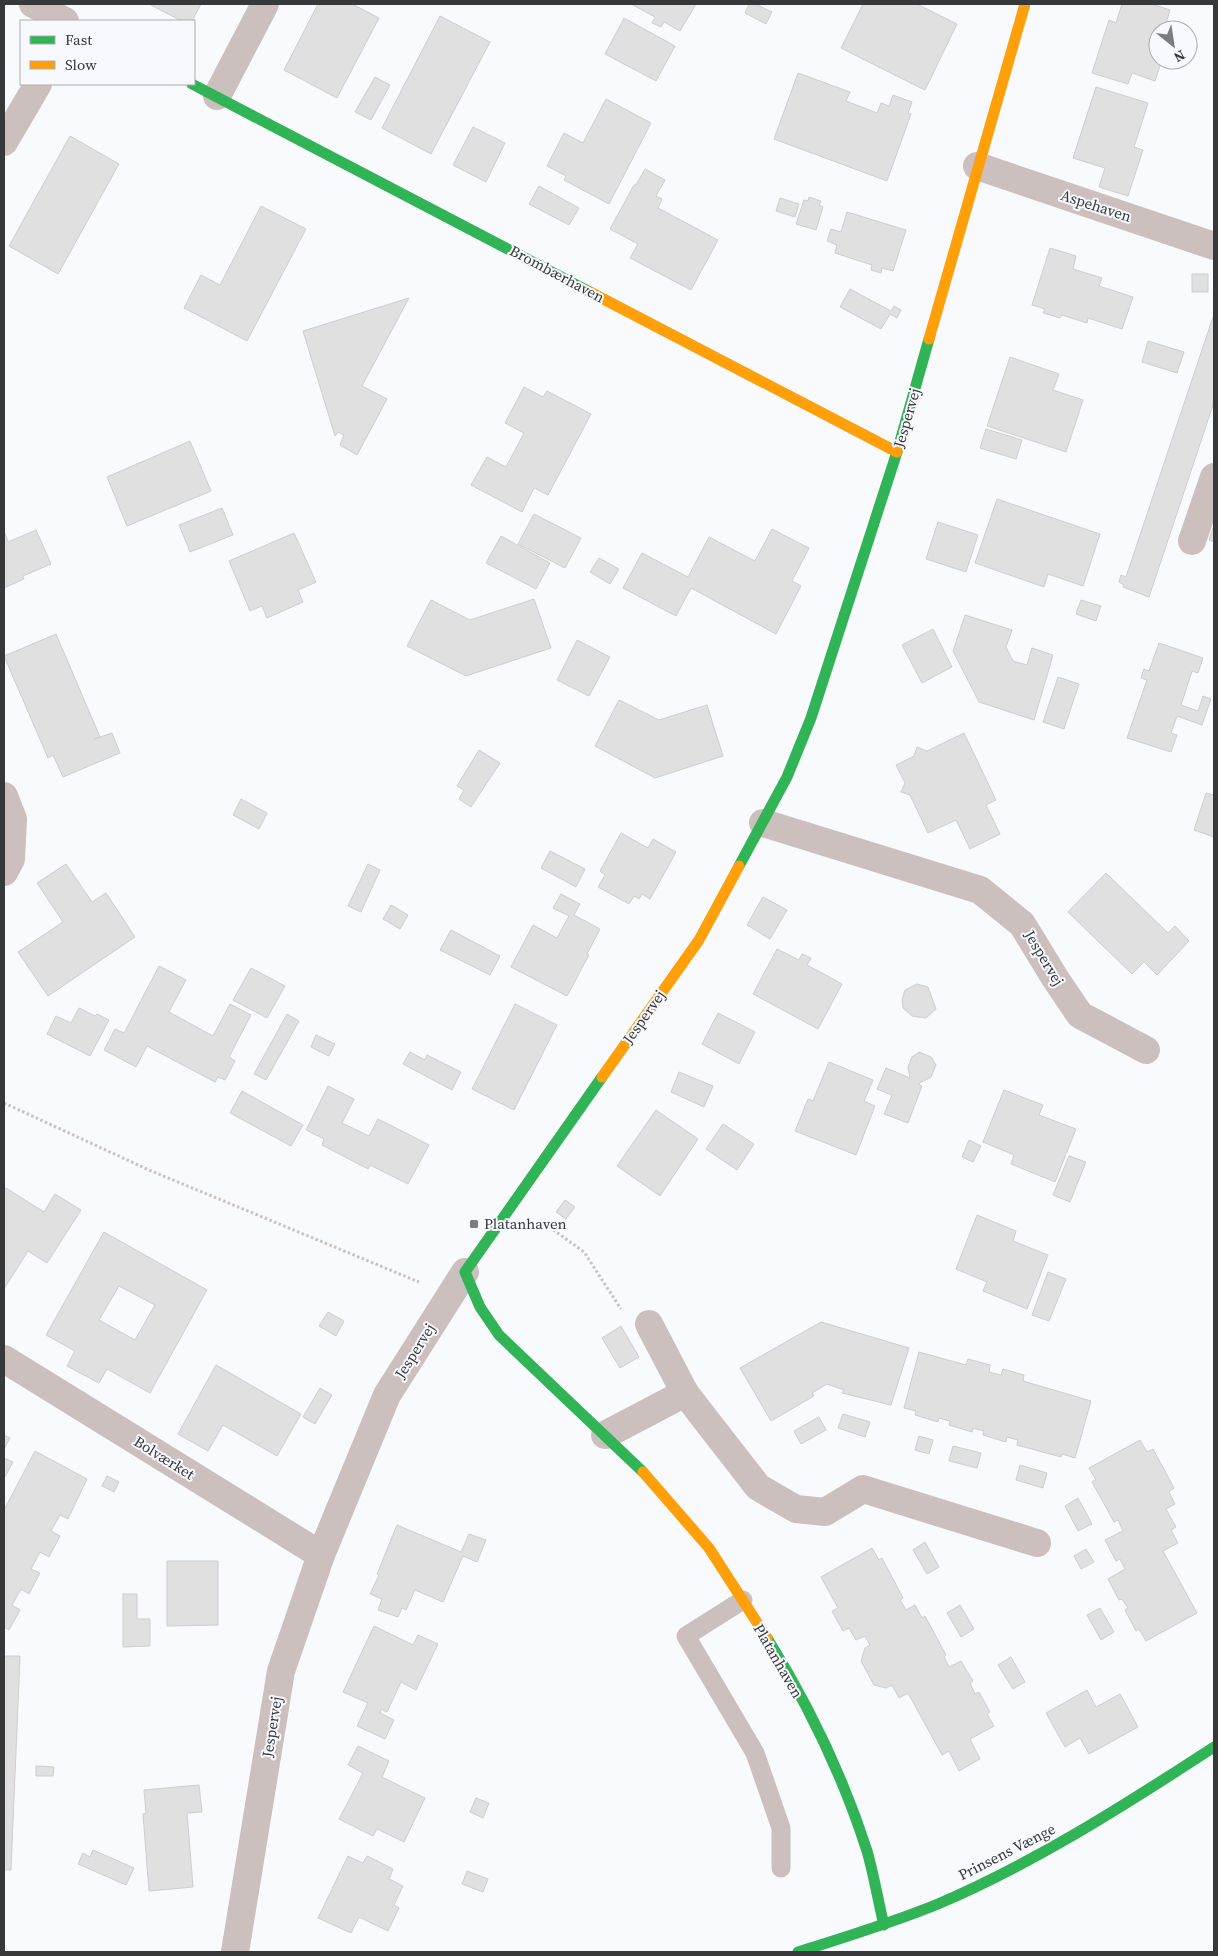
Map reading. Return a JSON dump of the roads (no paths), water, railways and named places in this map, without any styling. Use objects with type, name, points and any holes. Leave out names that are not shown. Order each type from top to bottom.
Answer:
[{"type":"street","points":[[33,4],[63,20]]},
{"type":"street","points":[[217,96],[265,4]]},
{"type":"street","name":"Jespervej","points":[[235,1952],[281,1671],[321,1555],[387,1395],[465,1272],[699,940],[788,777],[811,718],[897,452],[977,166],[1026,4]]},
{"type":"street","points":[[4,142],[37,85]]},
{"type":"street","name":"Brombærhaven","points":[[194,85],[897,452]]},
{"type":"street","name":"Aspehaven","points":[[977,166],[1214,246]]},
{"type":"street","points":[[1192,541],[1214,477]]},
{"type":"street","points":[[4,796],[13,819],[11,859],[4,872]]},
{"type":"street","name":"Jespervej","points":[[763,823],[980,890],[1022,924],[1080,1015],[1146,1050]]},
{"type":"street","name":"Platanhaven","points":[[465,1272],[480,1307],[499,1335],[640,1469],[709,1548],[743,1600],[783,1664],[835,1765],[867,1852],[884,1924]]},
{"type":"street","points":[[649,1324],[685,1393],[758,1487],[796,1509],[825,1512],[863,1489],[1037,1543]]},
{"type":"street","name":"Bolværket","points":[[5,1362],[321,1555]]},
{"type":"street","points":[[605,1435],[685,1393]]},
{"type":"street","name":"Prinsens Vænge","points":[[798,1952],[938,1904],[1021,1864],[1114,1813],[1214,1746]]},
{"type":"lane","points":[[743,1600],[686,1636],[755,1753],[781,1828],[781,1868]]},
{"type":"place","name":"Platanhaven","points":[[474,1224]]}]
